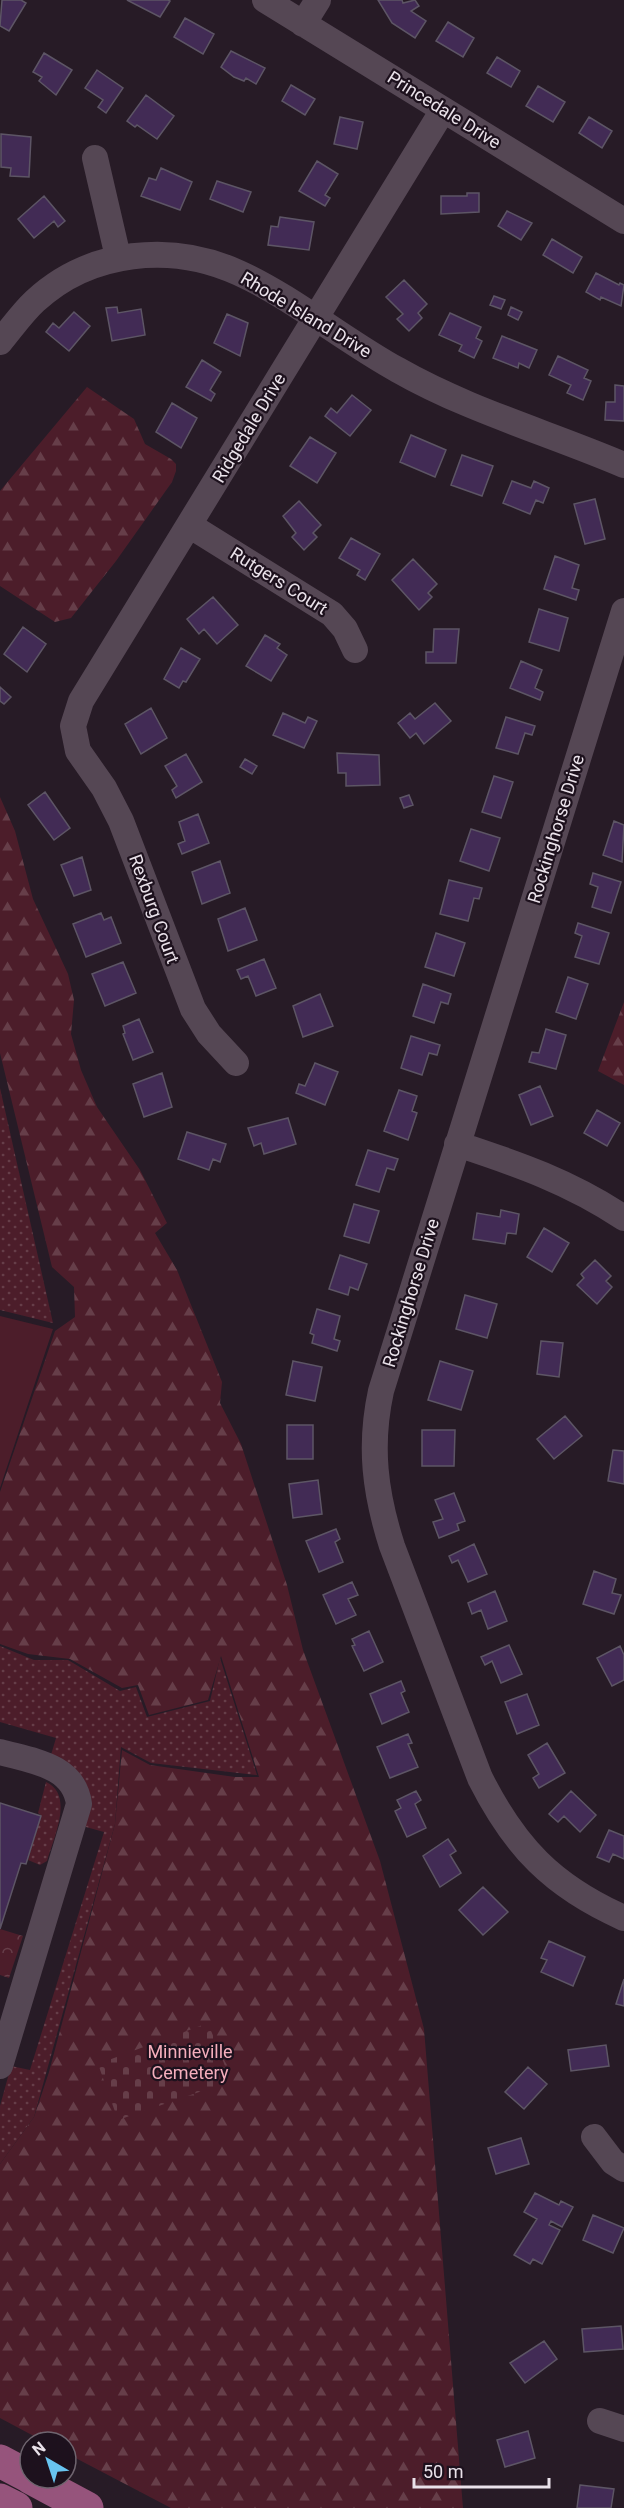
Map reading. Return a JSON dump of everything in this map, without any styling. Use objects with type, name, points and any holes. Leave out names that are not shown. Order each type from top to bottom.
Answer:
[{"type":"main road","points":[[0,2461],[18,2471]]},
{"type":"main road","points":[[53,2490],[87,2508]]},
{"type":"main road","points":[[0,2500],[16,2508]]},
{"type":"street","name":"Princedale Drive","points":[[264,0],[624,221]]},
{"type":"street","points":[[303,24],[318,0]]},
{"type":"street","name":"Ridgedale Drive","points":[[78,751],[74,726],[81,701],[443,110]]},
{"type":"street","points":[[95,158],[118,257]]},
{"type":"street","name":"Rhode Island Drive","points":[[0,342],[34,302],[73,273],[118,257],[148,254],[178,255],[207,261],[246,276],[397,370],[431,387],[624,465]]},
{"type":"street","name":"Rutgers Court","points":[[189,525],[332,614],[345,629],[355,650]]},
{"type":"street","name":"Rockinghorse Drive","points":[[624,611],[381,1390],[373,1447],[380,1510],[480,1778],[498,1814],[517,1841],[560,1883],[624,1918]]},
{"type":"street","name":"Rexburg Court","points":[[78,751],[104,788],[121,821],[193,1009],[209,1034],[237,1063]]},
{"type":"street","points":[[458,1144],[542,1172],[570,1185],[624,1218]]},
{"type":"street","points":[[0,1752],[59,1770],[75,1787],[79,1804],[0,2066]]},
{"type":"street","points":[[594,2137],[613,2162],[624,2169]]},
{"type":"street","points":[[600,2421],[624,2429]]},
{"type":"green space","points":[[87,387],[134,419],[145,444],[171,459],[176,464],[176,471],[172,482],[116,561],[71,618],[55,622],[0,586],[0,491]]},
{"type":"green space","points":[[0,797],[15,831],[33,899],[68,974],[74,1000],[71,1034],[81,1070],[97,1107],[140,1170],[167,1223],[155,1233],[177,1270],[222,1382],[220,1403],[241,1444],[287,1585],[303,1650],[380,1861],[424,2029],[463,2508],[171,2508],[78,2459],[78,2430],[22,2430],[0,2418],[0,2164],[34,2117],[49,2072],[115,1824],[122,1750],[150,1765],[235,1777],[259,1777],[221,1656],[208,1700],[149,1715],[138,1685],[122,1688],[70,1659],[28,1654],[0,1644],[0,1492],[55,1331],[75,1317],[74,1287],[52,1267],[0,1053]]},
{"type":"green space","points":[[624,1002],[624,1085],[598,1071]]},
{"type":"green space","points":[[0,1088],[53,1323],[0,1310]]},
{"type":"green space","points":[[0,1316],[53,1329],[0,1488]]},
{"type":"green space","points":[[0,1646],[34,1660],[68,1660],[120,1691],[136,1687],[147,1717],[210,1701],[220,1658],[257,1775],[151,1763],[121,1747],[115,1824],[34,2117],[0,2164],[0,2106],[11,2066],[30,2070],[104,1832],[86,1827],[51,1755],[56,1738],[0,1722]]},
{"type":"green space","points":[[46,1782],[55,1788],[61,1807],[57,1830],[47,1861],[40,1865],[28,1860],[41,1815],[38,1813]]},
{"type":"green space","points":[[0,1929],[23,1936],[9,1978],[0,1975]]},
{"type":"green space","name":"Minnieville Cemetery","points":[[208,2023],[231,2081],[118,2120],[98,2064]]},
{"type":"building","points":[[2,0],[21,0],[26,3],[9,31],[0,26]]},
{"type":"building","points":[[127,0],[168,0],[170,1],[160,17]]},
{"type":"building","points":[[378,0],[402,0],[403,3],[415,0],[419,6],[411,11],[426,21],[415,38],[392,23]]},
{"type":"building","points":[[185,18],[214,34],[203,54],[174,37]]},
{"type":"building","points":[[448,22],[474,38],[463,57],[436,41]]},
{"type":"building","points":[[231,51],[265,68],[256,84],[246,78],[244,81],[234,77],[221,67]]},
{"type":"building","points":[[44,53],[72,70],[56,95],[39,81],[42,77],[33,72]]},
{"type":"building","points":[[497,57],[520,71],[511,87],[487,73]]},
{"type":"building","points":[[97,70],[123,88],[106,113],[98,107],[103,100],[85,88]]},
{"type":"building","points":[[291,85],[315,99],[305,115],[282,101]]},
{"type":"building","points":[[538,86],[565,102],[553,122],[526,106]]},
{"type":"building","points":[[146,95],[174,116],[157,139],[127,121]]},
{"type":"building","points":[[340,117],[363,122],[357,149],[334,144]]},
{"type":"building","points":[[589,117],[612,131],[602,148],[579,133]]},
{"type":"building","points":[[1,134],[31,137],[29,177],[10,176],[11,168],[1,167]]},
{"type":"building","points":[[317,161],[338,174],[325,195],[330,198],[325,206],[299,191]]},
{"type":"building","points":[[161,168],[192,182],[180,210],[141,196],[149,178],[156,180]]},
{"type":"building","points":[[217,181],[251,192],[243,212],[210,199]]},
{"type":"building","points":[[467,193],[479,193],[479,212],[441,214],[441,196],[467,196]]},
{"type":"building","points":[[44,196],[65,221],[58,227],[54,221],[34,238],[18,219]]},
{"type":"building","points":[[507,211],[532,223],[521,240],[498,226]]},
{"type":"building","points":[[280,217],[314,222],[309,250],[268,245],[271,226],[278,227]]},
{"type":"building","points":[[552,239],[582,257],[573,273],[543,255]]},
{"type":"building","points":[[596,273],[619,285],[620,283],[624,285],[621,306],[601,297],[600,300],[586,292]]},
{"type":"building","points":[[404,280],[427,304],[418,313],[422,318],[409,331],[397,319],[403,314],[386,297]]},
{"type":"building","points":[[494,296],[505,300],[501,309],[490,305]]},
{"type":"building","points":[[117,307],[118,313],[141,309],[145,335],[112,341],[106,308]]},
{"type":"building","points":[[511,307],[522,312],[518,320],[508,315]]},
{"type":"building","points":[[74,312],[90,326],[69,351],[46,332],[53,323],[59,328]]},
{"type":"building","points":[[450,313],[481,327],[476,338],[482,341],[474,358],[459,351],[462,345],[439,335]]},
{"type":"building","points":[[227,314],[248,323],[240,356],[214,343]]},
{"type":"building","points":[[502,336],[537,350],[529,368],[519,363],[518,368],[493,358]]},
{"type":"building","points":[[558,356],[588,370],[584,378],[591,381],[583,400],[567,393],[571,385],[549,375]]},
{"type":"building","points":[[202,360],[221,372],[210,390],[215,394],[211,401],[186,387]]},
{"type":"building","points":[[615,385],[624,386],[624,421],[605,420],[606,402],[615,402]]},
{"type":"building","points":[[352,395],[371,410],[350,436],[325,416],[331,408],[337,413]]},
{"type":"building","points":[[172,403],[197,418],[181,448],[156,432]]},
{"type":"building","points":[[411,435],[446,450],[435,477],[400,462]]},
{"type":"building","points":[[310,437],[336,453],[317,483],[290,466]]},
{"type":"building","points":[[462,455],[493,466],[482,496],[451,485]]},
{"type":"building","points":[[512,481],[531,488],[534,481],[549,488],[543,503],[536,500],[530,514],[503,503]]},
{"type":"building","points":[[595,499],[605,539],[585,544],[574,504]]},
{"type":"building","points":[[299,501],[321,525],[313,533],[317,537],[304,550],[292,537],[296,533],[283,516]]},
{"type":"building","points":[[351,538],[380,554],[365,580],[357,575],[360,570],[339,558]]},
{"type":"building","points":[[555,556],[579,565],[572,588],[579,590],[576,600],[544,589]]},
{"type":"building","points":[[413,559],[437,584],[428,593],[432,597],[419,610],[392,580]]},
{"type":"building","points":[[213,597],[238,625],[217,644],[204,629],[199,634],[187,619]]},
{"type":"building","points":[[539,609],[568,618],[559,651],[529,642]]},
{"type":"building","points":[[23,627],[46,644],[27,672],[4,654]]},
{"type":"building","points":[[434,629],[459,629],[456,663],[426,663],[426,652],[433,652]]},
{"type":"building","points":[[265,635],[280,644],[277,648],[287,655],[271,681],[246,666]]},
{"type":"building","points":[[181,648],[200,659],[186,682],[183,681],[179,688],[164,679]]},
{"type":"building","points":[[521,661],[542,670],[535,688],[543,692],[540,700],[510,688]]},
{"type":"building","points":[[0,687],[11,697],[4,704],[0,701]]},
{"type":"building","points":[[435,703],[451,721],[424,744],[416,733],[410,738],[398,723],[410,713],[415,719]]},
{"type":"building","points":[[151,708],[167,738],[141,754],[125,724]]},
{"type":"building","points":[[283,713],[305,723],[308,717],[317,721],[304,748],[273,735]]},
{"type":"building","points":[[506,717],[535,726],[532,735],[525,733],[518,754],[496,748]]},
{"type":"building","points":[[337,753],[379,755],[380,785],[346,786],[346,773],[338,773]]},
{"type":"building","points":[[186,754],[202,782],[176,798],[172,790],[177,786],[165,766]]},
{"type":"building","points":[[245,759],[257,766],[252,774],[240,767]]},
{"type":"building","points":[[494,776],[513,782],[501,818],[482,812]]},
{"type":"building","points":[[45,792],[70,828],[54,840],[28,805]]},
{"type":"building","points":[[409,795],[413,805],[404,808],[400,798]]},
{"type":"building","points":[[198,814],[209,843],[182,854],[178,844],[185,841],[179,822]]},
{"type":"building","points":[[614,821],[624,825],[622,862],[603,855]]},
{"type":"building","points":[[471,829],[500,838],[489,871],[460,861]]},
{"type":"building","points":[[82,857],[91,890],[74,896],[61,865]]},
{"type":"building","points":[[220,861],[230,893],[202,904],[192,872]]},
{"type":"building","points":[[593,873],[621,882],[611,913],[592,907],[598,887],[590,884]]},
{"type":"building","points":[[449,880],[482,888],[479,899],[474,898],[468,921],[440,914]]},
{"type":"building","points":[[245,908],[257,940],[228,951],[218,919]]},
{"type":"building","points":[[101,913],[104,920],[111,917],[121,943],[86,957],[73,924]]},
{"type":"building","points":[[578,923],[609,933],[599,964],[575,957],[582,936],[575,933]]},
{"type":"building","points":[[436,933],[465,943],[454,976],[425,967]]},
{"type":"building","points":[[264,959],[276,988],[256,996],[248,976],[241,979],[237,970]]},
{"type":"building","points":[[123,962],[136,993],[105,1006],[92,974]]},
{"type":"building","points":[[568,977],[588,984],[576,1019],[556,1012]]},
{"type":"building","points":[[423,984],[451,994],[448,1004],[441,1002],[434,1023],[413,1016]]},
{"type":"building","points":[[320,994],[333,1026],[303,1037],[293,1006]]},
{"type":"building","points":[[139,1019],[153,1052],[133,1060],[123,1034],[125,1033],[123,1026]]},
{"type":"building","points":[[546,1029],[566,1035],[556,1069],[529,1062],[532,1052],[539,1053]]},
{"type":"building","points":[[411,1036],[440,1045],[437,1055],[429,1053],[422,1075],[401,1068]]},
{"type":"building","points":[[315,1063],[338,1072],[325,1105],[296,1093],[299,1084],[305,1086]]},
{"type":"building","points":[[162,1073],[172,1107],[144,1117],[133,1084]]},
{"type":"building","points":[[540,1086],[553,1116],[531,1125],[519,1095]]},
{"type":"building","points":[[399,1090],[417,1096],[412,1111],[417,1113],[408,1140],[384,1131]]},
{"type":"building","points":[[597,1110],[620,1123],[607,1146],[584,1133]]},
{"type":"building","points":[[288,1118],[296,1144],[264,1154],[261,1143],[254,1146],[248,1128]]},
{"type":"building","points":[[187,1132],[226,1144],[220,1162],[213,1159],[209,1170],[178,1159]]},
{"type":"building","points":[[368,1150],[398,1159],[394,1170],[387,1168],[379,1192],[356,1185]]},
{"type":"building","points":[[354,1204],[379,1211],[369,1243],[344,1236]]},
{"type":"building","points":[[501,1210],[519,1214],[516,1234],[507,1233],[505,1244],[473,1239],[477,1213],[500,1217]]},
{"type":"building","points":[[544,1228],[569,1243],[552,1272],[527,1257]]},
{"type":"building","points":[[340,1255],[367,1264],[358,1290],[350,1287],[348,1295],[329,1289]]},
{"type":"building","points":[[595,1260],[611,1276],[606,1281],[612,1287],[597,1304],[577,1285],[584,1278],[581,1274]]},
{"type":"building","points":[[465,1295],[497,1304],[487,1338],[456,1329]]},
{"type":"building","points":[[317,1309],[340,1316],[334,1339],[340,1341],[337,1351],[312,1343],[314,1335],[310,1333]]},
{"type":"building","points":[[541,1341],[563,1343],[559,1377],[537,1374]]},
{"type":"building","points":[[293,1361],[322,1367],[315,1401],[286,1395]]},
{"type":"building","points":[[440,1361],[473,1371],[461,1410],[428,1400]]},
{"type":"building","points":[[565,1416],[582,1436],[554,1459],[537,1439]]},
{"type":"building","points":[[287,1425],[313,1425],[313,1459],[287,1459]]},
{"type":"building","points":[[422,1430],[455,1430],[454,1466],[422,1466]]},
{"type":"building","points":[[613,1450],[624,1451],[624,1484],[608,1481]]},
{"type":"building","points":[[318,1480],[322,1514],[293,1518],[289,1484]]},
{"type":"building","points":[[454,1493],[465,1521],[457,1524],[459,1530],[439,1538],[433,1522],[443,1519],[435,1500]]},
{"type":"building","points":[[336,1529],[340,1539],[335,1542],[343,1562],[319,1572],[306,1541]]},
{"type":"building","points":[[474,1544],[487,1574],[468,1582],[458,1560],[452,1563],[449,1556]]},
{"type":"building","points":[[594,1571],[616,1579],[612,1593],[621,1595],[614,1614],[583,1604]]},
{"type":"building","points":[[352,1582],[358,1595],[348,1599],[356,1615],[336,1624],[323,1595]]},
{"type":"building","points":[[495,1591],[507,1621],[488,1629],[481,1610],[472,1614],[468,1603]]},
{"type":"building","points":[[369,1631],[383,1662],[364,1671],[352,1646],[355,1645],[352,1639]]},
{"type":"building","points":[[509,1645],[522,1674],[501,1683],[492,1661],[485,1665],[481,1657]]},
{"type":"building","points":[[620,1646],[624,1655],[624,1680],[612,1686],[597,1658]]},
{"type":"building","points":[[401,1681],[405,1691],[401,1693],[409,1712],[382,1724],[370,1694]]},
{"type":"building","points":[[527,1694],[539,1725],[517,1734],[505,1702]]},
{"type":"building","points":[[408,1734],[412,1743],[408,1744],[418,1767],[390,1778],[377,1747]]},
{"type":"building","points":[[547,1743],[565,1773],[539,1788],[533,1778],[539,1774],[528,1755]]},
{"type":"building","points":[[416,1791],[421,1800],[415,1804],[426,1828],[407,1837],[395,1811],[401,1808],[397,1800]]},
{"type":"building","points":[[571,1791],[596,1815],[580,1832],[564,1816],[558,1822],[549,1814]]},
{"type":"building","points":[[0,1803],[41,1816],[26,1864],[21,1863],[0,1929]]},
{"type":"building","points":[[609,1830],[624,1836],[624,1859],[613,1854],[609,1862],[597,1857]]},
{"type":"building","points":[[448,1839],[456,1851],[450,1855],[461,1873],[440,1887],[423,1856]]},
{"type":"building","points":[[483,1887],[508,1912],[483,1935],[459,1910]]},
{"type":"building","points":[[549,1941],[585,1957],[573,1986],[541,1972],[547,1960],[541,1958]]},
{"type":"building","points":[[624,1979],[624,2006],[616,2004]]},
{"type":"building","points":[[606,2045],[609,2066],[571,2071],[568,2050]]},
{"type":"building","points":[[528,2067],[547,2084],[524,2109],[505,2092]]},
{"type":"building","points":[[521,2138],[529,2164],[496,2174],[488,2148]]},
{"type":"building","points":[[535,2193],[559,2205],[561,2201],[573,2207],[562,2227],[551,2221],[549,2225],[560,2230],[542,2264],[533,2259],[530,2264],[514,2255],[537,2219],[524,2212]]},
{"type":"building","points":[[593,2215],[624,2228],[613,2253],[583,2240]]},
{"type":"building","points":[[621,2326],[623,2349],[584,2352],[582,2329]]},
{"type":"building","points":[[544,2341],[557,2359],[525,2383],[510,2363]]},
{"type":"building","points":[[528,2431],[535,2458],[505,2467],[497,2440]]},
{"type":"building","points":[[580,2485],[614,2489],[611,2508],[577,2508]]}]
